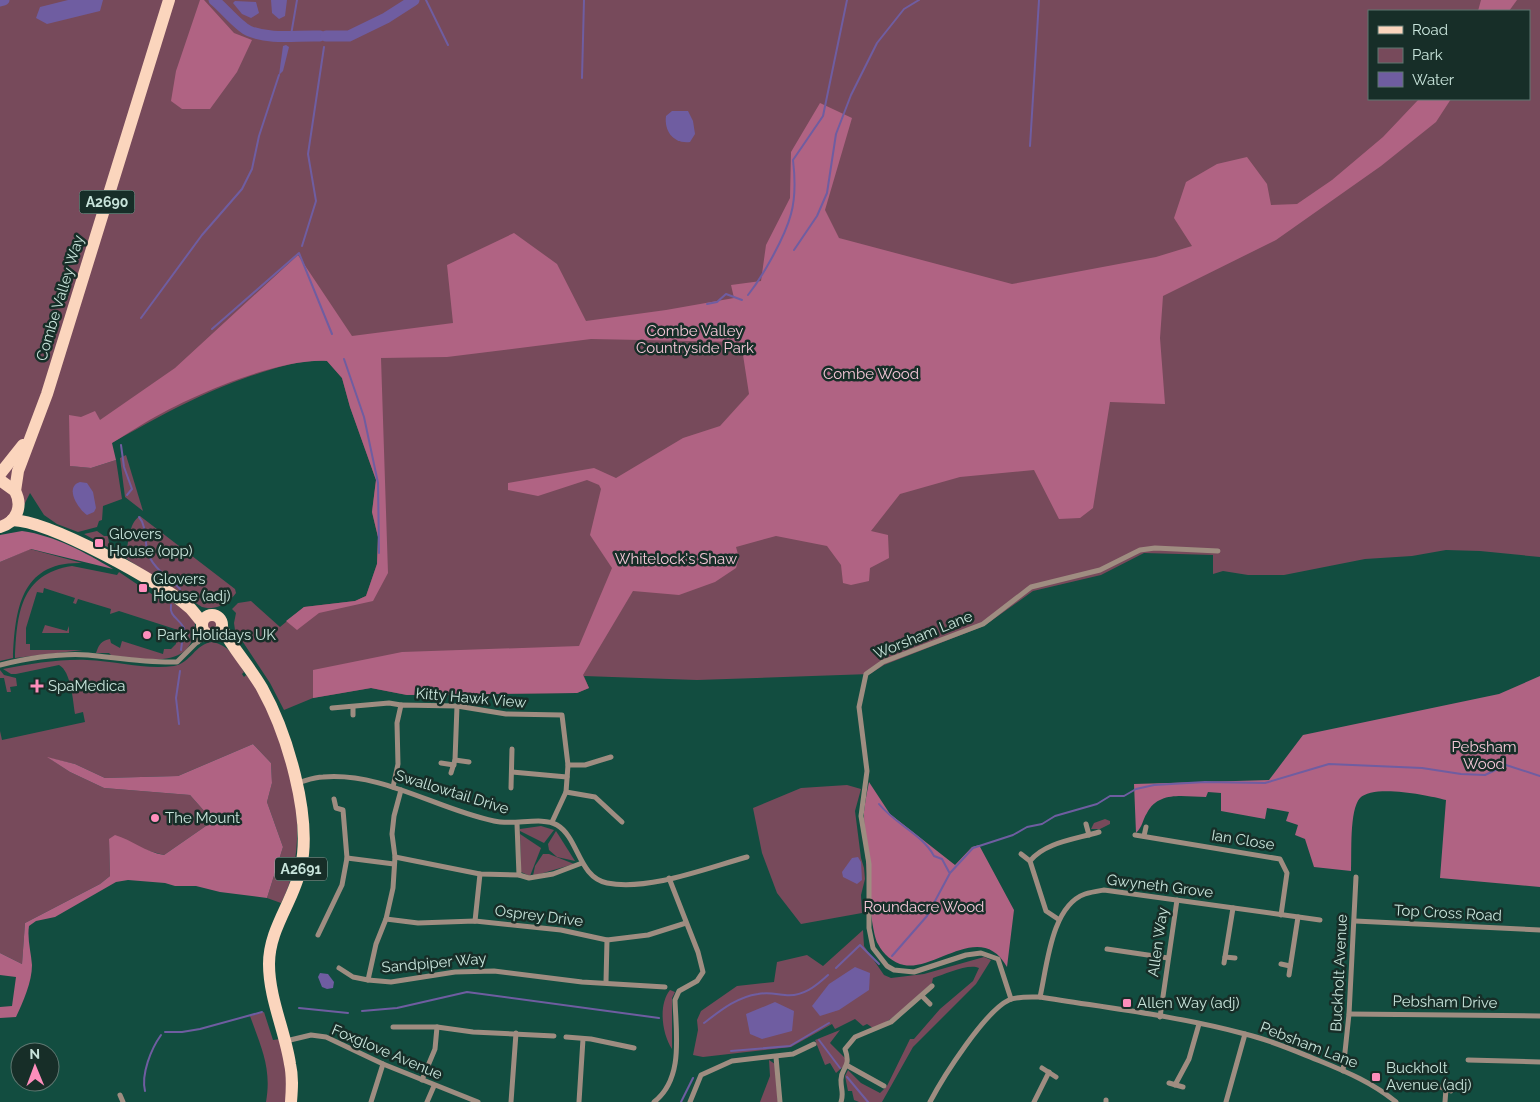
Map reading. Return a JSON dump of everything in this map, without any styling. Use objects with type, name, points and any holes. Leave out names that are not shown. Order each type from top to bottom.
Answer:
[{"type":"main road","name":"Combe Valley Way","points":[[12,520],[18,510],[18,471],[47,394],[167,4]]},
{"type":"main road","name":"Combe Valley Way","points":[[0,474],[31,433]]},
{"type":"main road","points":[[0,480],[17,496]]},
{"type":"main road","name":"A2691","points":[[17,496],[52,529]]},
{"type":"main road","points":[[0,527],[12,520]]},
{"type":"main road","name":"A2691","points":[[12,520],[29,522],[52,529],[146,580],[190,608],[230,644],[251,670],[274,711],[284,737],[296,783],[302,836],[302,865],[293,891],[276,926],[269,962],[274,995],[291,1066],[291,1102]]},
{"type":"street","name":"Worsham Lane","points":[[1011,999],[998,959],[989,954],[966,955],[914,972],[894,970],[887,966],[873,948],[868,912],[869,864],[861,816],[867,771],[859,707],[866,674],[883,662],[983,624],[1031,587],[1100,570],[1140,550],[1155,548],[1218,551]]},
{"type":"street","points":[[197,642],[210,628]]},
{"type":"street","points":[[0,664],[38,657],[88,655],[116,660],[177,662],[210,628]]},
{"type":"street","points":[[332,708],[389,703],[401,705]]},
{"type":"street","name":"Kitty Hawk View","points":[[393,787],[398,764],[397,723],[401,705],[457,706],[506,714],[562,715],[568,765]]},
{"type":"street","points":[[450,774],[454,762],[457,706]]},
{"type":"street","points":[[353,707],[353,715]]},
{"type":"street","points":[[510,788],[512,749]]},
{"type":"street","points":[[611,757],[585,764],[568,765],[566,792],[552,822],[564,831],[582,863],[594,877],[607,883],[627,884],[669,878],[748,857]]},
{"type":"street","points":[[441,762],[469,762]]},
{"type":"street","points":[[512,772],[567,777]]},
{"type":"street","name":"Swallowtail Drive","points":[[296,783],[322,777],[356,779],[393,787],[493,821],[517,824],[541,820],[552,822]]},
{"type":"street","name":"Sandpiper Way","points":[[401,790],[394,816],[392,834],[395,857],[393,888],[386,920],[376,944],[368,980],[391,982],[455,972],[494,970],[582,982],[665,986]]},
{"type":"street","points":[[566,792],[595,797],[622,822]]},
{"type":"street","points":[[318,935],[342,885],[347,858],[343,810],[336,808],[334,799]]},
{"type":"street","points":[[517,824],[518,874]]},
{"type":"street","points":[[1086,824],[1089,835]]},
{"type":"street","points":[[1144,836],[1146,827]]},
{"type":"street","points":[[1030,860],[1036,853],[1050,847],[1099,832]]},
{"type":"street","name":"Ian Close","points":[[1135,835],[1280,859],[1288,873],[1281,914]]},
{"type":"street","points":[[1021,854],[1030,860],[1046,911],[1058,919]]},
{"type":"street","points":[[395,857],[480,874],[518,874],[538,878],[582,863]]},
{"type":"street","points":[[347,858],[394,864]]},
{"type":"street","points":[[475,921],[480,874]]},
{"type":"street","name":"Buckholt Avenue","points":[[1343,1071],[1349,1014],[1356,877]]},
{"type":"street","points":[[654,1102],[669,1087],[674,1073],[676,1000],[679,991],[697,981],[703,972],[698,952],[669,878]]},
{"type":"street","name":"Gwyneth Grove","points":[[1040,997],[1058,919],[1068,905],[1084,894],[1104,890],[1320,920]]},
{"type":"street","name":"Allen Way","points":[[1160,1017],[1177,900]]},
{"type":"street","points":[[1234,908],[1225,960],[1235,958]]},
{"type":"street","points":[[1289,975],[1298,917]]},
{"type":"street","name":"Osprey Drive","points":[[386,920],[418,922],[475,921],[561,930],[608,940],[648,935],[686,923]]},
{"type":"street","name":"Top Cross Road","points":[[1355,921],[1540,930]]},
{"type":"street","points":[[606,982],[608,940]]},
{"type":"street","points":[[1114,950],[1115,944]]},
{"type":"street","points":[[1107,949],[1168,958]]},
{"type":"street","points":[[1281,964],[1290,966]]},
{"type":"street","points":[[339,968],[353,977],[368,980]]},
{"type":"street","points":[[840,1102],[844,1094],[841,1080],[848,1066],[845,1049],[849,1042],[891,1022],[932,986]]},
{"type":"street","points":[[922,996],[930,1004]]},
{"type":"street","name":"Pebsham Lane","points":[[1011,999],[1040,997],[1199,1024],[1245,1034],[1284,1046],[1364,1080],[1396,1102]]},
{"type":"street","points":[[930,1102],[948,1070],[968,1044],[996,1009],[1011,999]]},
{"type":"street","name":"Pebsham Drive","points":[[1349,1014],[1540,1016]]},
{"type":"street","points":[[1182,1087],[1172,1084],[1189,1060],[1199,1024]]},
{"type":"street","points":[[394,1027],[437,1027],[473,1032],[554,1036]]},
{"type":"street","points":[[422,1080],[435,1048],[437,1027]]},
{"type":"street","points":[[511,1102],[516,1033]]},
{"type":"street","points":[[1226,1102],[1245,1034]]},
{"type":"street","name":"Foxglove Avenue","points":[[285,1041],[311,1035],[326,1037],[434,1086],[478,1102]]},
{"type":"street","points":[[566,1037],[634,1048]]},
{"type":"street","points":[[579,1102],[583,1039]]},
{"type":"street","points":[[690,1102],[702,1075],[732,1061],[792,1054],[814,1044]]},
{"type":"street","points":[[776,1057],[780,1102]]},
{"type":"street","points":[[1468,1060],[1540,1062]]},
{"type":"street","points":[[371,1102],[383,1064]]},
{"type":"street","points":[[848,1066],[884,1086]]},
{"type":"street","points":[[1042,1068],[1056,1076]]},
{"type":"street","points":[[1034,1102],[1049,1072]]},
{"type":"street","points":[[427,1102],[434,1086]]},
{"type":"street","points":[[1445,1102],[1446,1089]]},
{"type":"street","points":[[120,1095],[123,1102]]},
{"type":"green space","name":"Combe Valley Countryside Park","points":[[0,0],[1540,0],[1540,557],[1480,551],[1446,550],[1412,556],[1365,559],[1284,575],[1248,575],[1223,571],[1213,574],[1213,555],[1144,553],[1101,575],[1033,591],[984,626],[884,665],[870,674],[697,680],[584,676],[589,688],[577,693],[407,695],[371,688],[313,698],[284,710],[270,683],[235,630],[236,613],[232,609],[238,603],[251,601],[280,627],[304,607],[355,601],[366,596],[377,564],[378,537],[372,512],[376,480],[350,407],[342,378],[327,361],[296,363],[275,368],[222,387],[156,418],[71,466],[91,468],[116,460],[122,499],[103,506],[102,520],[99,521],[97,527],[78,532],[57,524],[44,515],[30,493],[14,525],[0,533]]},
{"type":"green space","points":[[200,0],[204,0],[234,33],[252,40],[237,72],[210,109],[182,109],[171,101],[176,71]]},
{"type":"green space","points":[[1481,0],[1517,0],[1510,10],[1478,10]]},
{"type":"green space","name":"Combe Wood","points":[[1418,100],[1450,100],[1436,122],[1381,166],[1276,240],[1163,296],[1160,338],[1165,404],[1110,402],[1093,508],[1080,518],[1059,519],[1034,470],[960,477],[900,494],[871,531],[888,535],[889,558],[870,568],[869,581],[851,585],[843,583],[841,565],[827,546],[776,536],[736,547],[739,558],[736,568],[715,582],[679,595],[633,591],[583,675],[589,688],[577,693],[407,695],[371,688],[313,698],[313,670],[402,652],[579,646],[612,568],[590,535],[601,489],[599,485],[587,480],[538,496],[508,490],[508,483],[594,468],[616,478],[683,438],[720,426],[749,394],[741,342],[591,339],[447,357],[381,358],[388,573],[373,601],[319,613],[297,630],[286,621],[304,607],[355,601],[366,596],[377,564],[378,537],[372,512],[376,480],[350,407],[342,378],[327,361],[282,366],[256,373],[203,393],[157,416],[112,443],[116,460],[91,468],[70,466],[69,415],[81,417],[95,411],[100,420],[175,368],[298,255],[352,336],[453,323],[447,265],[514,233],[557,264],[586,321],[734,298],[731,285],[761,281],[766,245],[790,198],[791,152],[820,103],[852,118],[825,210],[839,238],[1012,284],[1156,257],[1192,246],[1174,218],[1186,182],[1217,164],[1247,157],[1267,184],[1271,205],[1297,204],[1332,180],[1383,137]]},
{"type":"green space","points":[[126,455],[143,511],[125,497],[120,458]]},
{"type":"green space","points":[[140,516],[235,589],[236,593],[233,597],[216,607],[202,607],[125,558],[131,529],[136,519]]},
{"type":"green space","points":[[22,531],[58,541],[113,569],[31,549],[0,562],[0,535]]},
{"type":"green space","points":[[97,531],[104,536],[108,536],[109,543],[118,552],[124,548],[122,555],[84,534]]},
{"type":"green space","points":[[30,549],[82,563],[62,564],[46,570],[34,579],[25,591],[20,606],[16,622],[13,658],[0,661],[0,562]]},
{"type":"green space","points":[[72,566],[117,575],[119,572],[156,597],[159,594],[186,611],[195,622],[193,638],[187,649],[178,655],[154,659],[96,653],[101,643],[110,639],[111,643],[120,648],[122,641],[163,654],[164,649],[171,649],[176,644],[178,630],[119,611],[110,614],[111,609],[78,599],[76,604],[73,603],[75,598],[44,588],[43,593],[37,592],[26,628],[26,644],[30,644],[30,650],[83,650],[15,658],[17,626],[25,598],[41,578],[55,570]]},
{"type":"green space","points":[[212,619],[217,621],[219,626],[217,631],[212,633],[207,631],[205,626],[207,621]]},
{"type":"green space","points":[[45,625],[67,631],[69,626],[69,633],[42,633]]},
{"type":"green space","points":[[212,642],[227,649],[238,662],[244,672],[242,674],[244,677],[246,675],[253,682],[274,724],[286,757],[295,800],[297,843],[289,884],[281,903],[267,898],[283,847],[267,802],[272,783],[271,763],[253,744],[178,776],[105,778],[75,764],[49,758],[70,772],[104,788],[190,795],[213,821],[164,855],[109,840],[110,876],[100,884],[25,923],[22,964],[0,953],[0,731],[2,740],[85,722],[83,712],[75,714],[69,680],[63,668],[59,665],[16,674],[11,674],[3,669],[66,660],[98,661],[152,667],[174,666],[185,661],[201,646]]},
{"type":"green space","points":[[0,670],[4,675],[16,678],[17,686],[10,687],[11,692],[7,692],[4,678],[0,678]]},
{"type":"green space","name":"Pebsham Wood","points":[[1540,676],[1540,887],[1440,878],[1446,800],[1414,793],[1376,792],[1360,798],[1354,812],[1351,871],[1314,867],[1305,839],[1295,835],[1298,825],[1286,821],[1289,812],[1267,808],[1265,819],[1221,811],[1221,793],[1208,792],[1206,797],[1173,796],[1158,801],[1147,813],[1136,833],[1134,784],[1269,780],[1303,735],[1499,694]]},
{"type":"green space","points":[[253,744],[271,763],[272,783],[267,802],[283,847],[267,898],[220,892],[196,886],[175,886],[165,883],[128,880],[116,882],[55,917],[36,921],[29,926],[32,971],[29,985],[16,1017],[0,1018],[0,1007],[12,1006],[16,977],[0,975],[0,953],[22,964],[25,923],[100,884],[110,876],[109,839],[115,835],[164,855],[213,821],[190,795],[104,788],[70,772],[47,757],[75,764],[105,778],[178,776]]},
{"type":"green space","name":"Roundacre Wood","points":[[869,782],[890,814],[955,865],[972,847],[979,845],[1014,910],[1007,967],[996,954],[984,948],[971,947],[917,965],[900,964],[889,958],[883,951],[875,935],[868,880],[864,812]]},
{"type":"green space","points":[[847,785],[861,789],[855,811],[865,879],[861,895],[862,913],[801,924],[777,893],[762,853],[753,808],[801,788]]},
{"type":"green space","points":[[1105,819],[1110,821],[1110,824],[1100,829],[1091,829],[1094,823]]},
{"type":"green space","points":[[541,826],[554,830],[544,843],[520,831],[520,829]]},
{"type":"green space","points":[[556,831],[575,861],[557,857],[549,850],[548,844]]},
{"type":"green space","points":[[520,834],[541,848],[530,876],[521,872]]},
{"type":"green space","points":[[543,854],[549,854],[574,864],[533,876],[535,866]]},
{"type":"green space","points":[[863,930],[864,946],[884,975],[891,978],[924,974],[984,957],[991,960],[976,984],[913,1047],[882,1102],[859,1102],[854,1100],[852,1091],[848,1091],[845,1076],[848,1070],[861,1083],[880,1093],[887,1086],[910,1039],[914,1039],[940,1009],[973,981],[979,968],[963,968],[933,978],[932,983],[904,1008],[889,1020],[873,1028],[867,1024],[863,1026],[855,1019],[835,1029],[832,1024],[791,1047],[703,1057],[693,1055],[698,1030],[697,1020],[701,1011],[737,986],[774,982],[777,962],[807,955],[823,966]]},
{"type":"green space","points":[[670,990],[675,992],[672,998],[672,1049],[666,1036],[663,1020],[664,1003]]},
{"type":"green space","points":[[264,1012],[273,1040],[280,1039],[287,1069],[286,1102],[266,1102],[268,1079],[266,1068],[250,1016]]},
{"type":"green space","points":[[840,1030],[830,1043],[845,1058],[845,1065],[836,1073],[830,1063],[825,1065],[815,1040]]},
{"type":"green space","points":[[769,1060],[775,1064],[778,1102],[760,1102],[770,1076]]},
{"type":"water","points":[[68,0],[103,0],[100,11],[47,24],[36,18],[40,7]]},
{"type":"water","points":[[271,0],[287,0],[285,16],[279,19],[272,13]]},
{"type":"water","points":[[235,1],[256,2],[259,13],[251,18],[242,14],[233,3]]},
{"type":"water","points":[[283,46],[289,47],[283,71],[279,75]]},
{"type":"water","points":[[672,111],[688,111],[693,121],[695,134],[690,142],[679,141],[668,132],[666,116]]},
{"type":"water","points":[[80,482],[87,483],[93,492],[96,508],[94,512],[87,515],[74,498],[73,488]]},
{"type":"water","points":[[858,857],[861,862],[862,880],[857,884],[843,877],[842,872],[852,858]]},
{"type":"water","points":[[855,967],[870,973],[869,990],[839,1010],[820,1016],[812,1006],[829,984]]},
{"type":"water","points":[[320,973],[328,974],[334,982],[333,988],[327,989],[322,987],[318,977]]},
{"type":"water","points":[[775,1002],[794,1011],[792,1031],[762,1039],[750,1034],[746,1014]]},
{"type":"waterway","points":[[0,1],[4,0]]},
{"type":"waterway","points":[[214,0],[241,26],[257,34],[320,36]]},
{"type":"waterway","points":[[291,35],[297,0]]},
{"type":"waterway","points":[[326,36],[349,36],[386,18],[414,0]]},
{"type":"waterway","points":[[426,0],[448,45]]},
{"type":"waterway","points":[[582,78],[584,0]]},
{"type":"waterway","points":[[748,295],[773,256],[788,223],[793,207],[795,180],[793,160],[823,116],[847,0]]},
{"type":"waterway","points":[[794,250],[817,216],[827,193],[836,134],[851,95],[877,43],[904,9],[919,0]]},
{"type":"waterway","points":[[1030,146],[1039,0]]},
{"type":"waterway","points":[[302,246],[316,201],[308,154],[324,47]]},
{"type":"waterway","points":[[141,318],[202,235],[242,189],[252,169],[259,136],[279,75]]},
{"type":"waterway","points":[[212,329],[299,253],[332,334]]},
{"type":"waterway","points":[[707,304],[717,302],[726,294],[742,300]]},
{"type":"waterway","points":[[344,359],[364,417],[378,483],[379,553]]},
{"type":"waterway","points":[[121,445],[124,467],[132,489],[127,495]]},
{"type":"waterway","points":[[139,517],[144,526],[150,558],[160,571],[180,589]]},
{"type":"waterway","points":[[171,605],[171,612],[184,628],[181,650]]},
{"type":"waterway","points":[[179,724],[176,698],[180,671]]},
{"type":"waterway","points":[[892,956],[927,916],[950,873],[973,848],[1013,835],[1027,827],[1042,824],[1055,816],[1097,804],[1110,796],[1124,796],[1136,789],[1154,785],[1205,782],[1265,783],[1329,764],[1422,768],[1461,774],[1485,775],[1506,765],[1540,776]]},
{"type":"waterway","points":[[879,804],[923,841],[934,856],[942,859],[949,872]]},
{"type":"waterway","points":[[836,968],[860,945],[879,964]]},
{"type":"waterway","points":[[704,1023],[743,998],[765,993],[798,994],[814,987],[828,975]]},
{"type":"waterway","points":[[362,1011],[397,1008],[467,992],[659,1018]]},
{"type":"waterway","points":[[299,1008],[348,1013]]},
{"type":"waterway","points":[[165,1032],[200,1029],[262,1012]]},
{"type":"waterway","points":[[731,1051],[790,1046],[829,1023]]},
{"type":"waterway","points":[[145,1091],[144,1077],[148,1062],[161,1035]]},
{"type":"waterway","points":[[819,1040],[840,1068]]},
{"type":"waterway","points":[[847,1077],[868,1102]]},
{"type":"waterway","points":[[681,1102],[693,1078]]},
{"type":"place","name":"Glovers House (opp)","points":[[99,543]]},
{"type":"place","name":"Glovers House (adj)","points":[[143,588]]},
{"type":"place","name":"Park Holidays UK","points":[[147,635]]},
{"type":"place","name":"SpaMedica","points":[[37,686]]},
{"type":"place","name":"The Mount","points":[[155,818]]},
{"type":"place","name":"Allen Way (adj)","points":[[1127,1003]]},
{"type":"place","name":"Buckholt Avenue (adj)","points":[[1376,1077]]},
{"type":"park label","name":"Whitelock's Shaw","points":[[676,559]]}]
